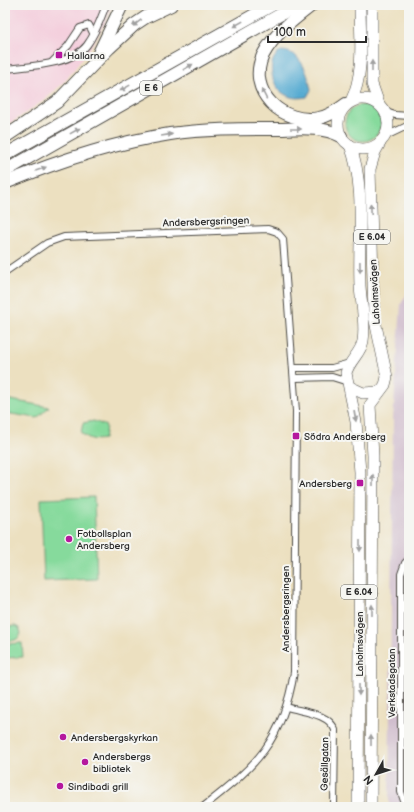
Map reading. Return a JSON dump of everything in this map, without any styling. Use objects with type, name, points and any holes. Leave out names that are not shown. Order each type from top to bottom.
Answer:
[{"type":"highway","points":[[93,64],[122,5]]},
{"type":"highway","points":[[7,134],[57,102],[93,64],[134,26],[146,17],[171,5]]},
{"type":"highway","name":"E 6","points":[[5,155],[272,5]]},
{"type":"highway","name":"E 6","points":[[5,171],[298,5]]},
{"type":"highway","points":[[312,5],[283,29],[267,48],[263,57],[259,73],[262,89],[269,102],[274,107],[293,117],[319,118],[334,112],[349,103],[366,98],[382,108]]},
{"type":"highway","points":[[341,136],[338,118],[357,89],[359,77],[360,5]]},
{"type":"highway","name":"Laholmsvägen","points":[[371,807],[373,456],[370,416],[372,400],[385,385],[387,377],[377,332],[374,305],[370,169],[372,161],[389,124],[372,84],[372,5]]},
{"type":"highway","points":[[5,183],[103,148],[172,134],[213,130],[316,129],[328,130],[341,136]]},
{"type":"highway","name":"Laholmsvägen","points":[[341,136],[350,145],[358,172],[360,281],[363,334],[361,346],[346,373],[357,429],[360,472],[358,807]]},
{"type":"highway","points":[[350,145],[366,149],[383,139]]},
{"type":"highway","points":[[349,384],[363,393],[379,392]]},
{"type":"street","points":[[5,69],[64,60],[77,54],[87,45],[106,5]]},
{"type":"street","points":[[52,62],[68,46],[80,28],[89,25],[94,33]]},
{"type":"street","points":[[382,108],[395,115],[409,116]]},
{"type":"street","points":[[383,139],[409,125]]},
{"type":"street","name":"Andersbergsringen","points":[[5,272],[47,243],[64,237],[268,229],[275,230],[280,234],[283,242],[295,378],[295,658],[287,707],[276,731],[257,759],[235,782],[202,807]]},
{"type":"street","points":[[294,368],[332,368],[352,362]]},
{"type":"street","points":[[295,378],[332,377],[349,384]]},
{"type":"street","name":"Verkstadsgatan","points":[[409,559],[405,563],[401,574],[401,792],[405,804],[409,807]]},
{"type":"street","name":"Gesällgatan","points":[[287,707],[324,718],[333,724],[335,730],[334,807]]},
{"type":"shaded area","points":[[5,5],[112,5],[107,20],[89,50],[66,80],[46,99],[5,127]]},
{"type":"shaded area","points":[[409,290],[409,807],[389,807],[393,419],[401,304]]},
{"type":"green space","points":[[367,105],[376,110],[380,116],[380,130],[376,136],[367,141],[359,141],[350,136],[346,130],[345,119],[350,110],[356,106]]},
{"type":"green space","points":[[5,399],[49,407],[37,418],[5,413]]},
{"type":"green space","points":[[94,421],[106,426],[104,439],[92,439],[81,433],[83,423]]},
{"type":"green space","name":"Fotbollsplan Andersberg","points":[[94,497],[97,579],[44,581],[41,499]]},
{"type":"green space","points":[[15,626],[19,628],[21,633],[20,636],[15,640],[5,641],[5,627]]},
{"type":"green space","points":[[22,643],[23,657],[5,658],[5,644]]},
{"type":"water","points":[[281,51],[294,55],[302,64],[308,77],[311,90],[307,97],[291,97],[281,91],[277,86],[272,74],[272,67],[276,55]]},
{"type":"place","name":"Hallarna","points":[[59,55]]},
{"type":"place","name":"Södra Andersberg","points":[[296,436]]},
{"type":"place","name":"Andersberg","points":[[360,483]]},
{"type":"place","name":"Fotbollsplan Andersberg","points":[[69,539]]},
{"type":"place","name":"Andersbergskyrkan","points":[[63,737]]},
{"type":"place","name":"Andersbergs bibliotek","points":[[85,762]]},
{"type":"place","name":"Sindibadi grill","points":[[60,786]]}]
